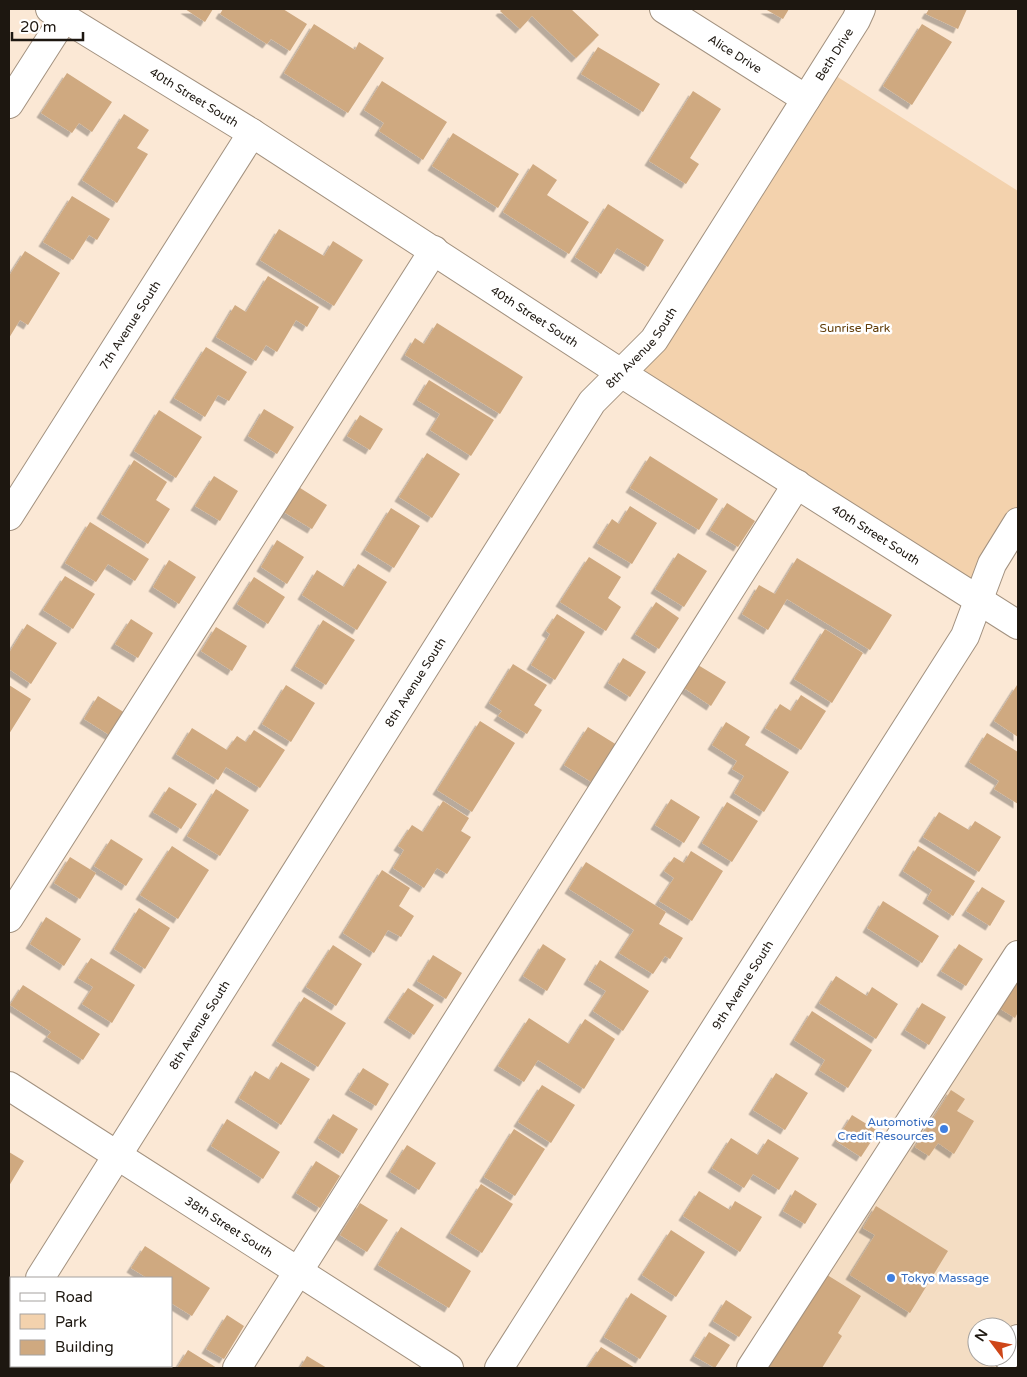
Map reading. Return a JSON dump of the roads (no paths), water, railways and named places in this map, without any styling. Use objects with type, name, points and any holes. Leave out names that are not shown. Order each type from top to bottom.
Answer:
[{"type":"main road","name":"Alice Drive","points":[[664,9],[806,99]]},
{"type":"main road","name":"Beth Drive","points":[[806,99],[861,9]]},
{"type":"main road","points":[[9,104],[57,13]]},
{"type":"main road","name":"40th Street South","points":[[57,13],[252,133],[622,373],[1018,625]]},
{"type":"main road","name":"8th Avenue South","points":[[41,1277],[592,402],[654,340],[806,99]]},
{"type":"main road","name":"7th Avenue South","points":[[9,516],[252,133]]},
{"type":"main road","points":[[9,918],[434,250]]},
{"type":"main road","points":[[237,1368],[797,484]]},
{"type":"main road","name":"9th Avenue South","points":[[499,1368],[965,636],[992,564],[1018,522]]},
{"type":"main road","points":[[751,1368],[1018,955]]},
{"type":"main road","name":"38th Street South","points":[[9,1086],[449,1368]]},
{"type":"place","name":"Automotive Credit Resources","points":[[944,1129]]},
{"type":"place","name":"Tokyo Massage","points":[[891,1278]]},
{"type":"park label","name":"Sunrise Park","points":[[855,328]]}]
